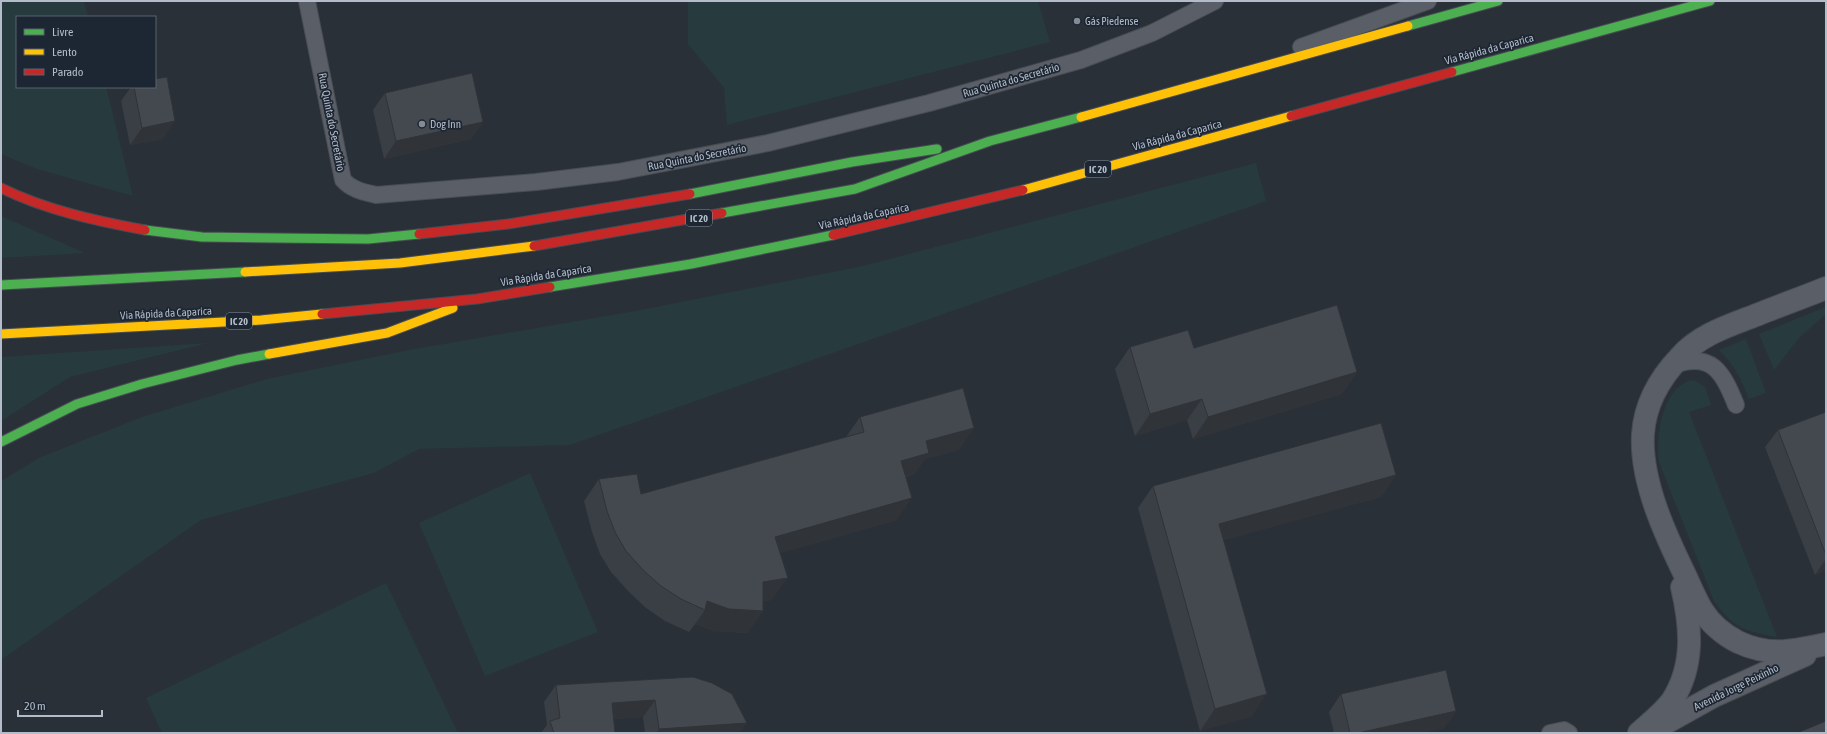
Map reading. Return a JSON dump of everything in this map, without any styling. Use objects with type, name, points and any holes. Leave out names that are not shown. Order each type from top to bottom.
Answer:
[{"type":"highway","name":"IC 20","points":[[1,285],[400,263],[510,250],[659,225],[855,189],[990,141],[1175,92],[1498,1]]},
{"type":"highway","name":"Via Rápida da Caparica","points":[[1,334],[261,320],[477,298],[691,264],[918,217],[1009,194],[1710,1]]},
{"type":"highway","points":[[1,188],[21,198],[88,219],[144,230],[202,237],[368,239],[516,223],[697,193],[852,162],[990,141]]},
{"type":"highway","points":[[1,442],[78,404],[142,384],[237,360],[387,333],[477,298]]},
{"type":"street","points":[[1826,288],[1721,329],[1695,344],[1680,356],[1652,395],[1646,411],[1643,448],[1644,461],[1653,497],[1672,549],[1702,610],[1716,627],[1736,641],[1763,650],[1775,652],[1791,652],[1826,644]]},
{"type":"street","points":[[1639,733],[1657,718],[1672,701],[1687,664],[1689,653],[1690,632],[1687,610],[1672,549]]},
{"type":"street","name":"Avenida Jorge Peixinho","points":[[1648,733],[1714,696],[1826,644]]},
{"type":"lane","name":"Rua Quinta do Secretário","points":[[307,1],[343,180],[347,185],[359,191],[376,195],[536,182],[618,172],[768,143],[929,103],[1081,60],[1152,33],[1215,1]]},
{"type":"lane","points":[[1175,92],[1428,1]]},
{"type":"lane","points":[[1672,366],[1692,360],[1713,366],[1727,381],[1736,405]]},
{"type":"lane","points":[[1550,733],[1564,730],[1569,733]]},
{"type":"green space","points":[[1,1],[84,1],[88,16],[16,16],[16,88],[106,88],[133,196],[37,169],[1,154]]},
{"type":"green space","points":[[688,1],[1038,1],[1050,42],[727,125],[724,88],[688,44]]},
{"type":"green space","points":[[1256,163],[1266,201],[570,445],[419,449],[374,473],[201,520],[1,660],[1,481],[41,457],[142,417],[267,379],[409,350],[641,310],[863,266]]},
{"type":"green space","points":[[1,216],[85,253],[1,258]]},
{"type":"green space","points":[[1826,307],[1826,314],[1799,338],[1774,370],[1759,334]]},
{"type":"green space","points":[[1746,339],[1766,393],[1749,399],[1737,373],[1719,350]]},
{"type":"green space","points":[[208,343],[70,377],[1,421],[1,357]]},
{"type":"green space","points":[[1694,380],[1705,387],[1711,405],[1689,412],[1777,637],[1756,633],[1734,623],[1714,601],[1659,462],[1658,439],[1663,413],[1668,401],[1675,391],[1683,384]]},
{"type":"green space","points":[[530,473],[598,632],[485,676],[419,523]]},
{"type":"green space","points":[[386,583],[458,733],[162,733],[146,698]]},
{"type":"building","points":[[472,73],[483,122],[396,141],[385,93]]},
{"type":"building","points":[[167,77],[175,121],[142,128],[134,88],[156,88],[156,79]]},
{"type":"building","points":[[1337,305],[1357,372],[1208,417],[1202,399],[1150,414],[1130,347],[1188,330],[1194,348]]},
{"type":"building","points":[[963,388],[974,428],[926,441],[929,453],[901,461],[912,498],[775,537],[788,578],[763,582],[763,611],[729,609],[707,601],[705,610],[681,599],[661,586],[644,571],[626,551],[615,532],[607,511],[599,479],[637,474],[641,494],[864,432],[860,417]]},
{"type":"building","points":[[1826,412],[1826,555],[1778,430]]},
{"type":"building","points":[[1381,423],[1396,475],[1219,524],[1267,694],[1215,709],[1153,486]]},
{"type":"building","points":[[1446,670],[1456,711],[1358,733],[1350,733],[1341,694]]},
{"type":"building","points":[[693,677],[712,683],[732,694],[747,723],[659,729],[655,700],[612,703],[615,733],[554,733],[550,721],[560,718],[556,685]]},
{"type":"building","points":[[1826,721],[1826,733],[1797,733]]},
{"type":"traffic: fast","points":[[1408,26],[1498,1]]},
{"type":"traffic: fast","points":[[1452,72],[1710,1]]},
{"type":"traffic: fast","points":[[722,213],[855,189],[990,141],[1081,117]]},
{"type":"traffic: fast","points":[[690,194],[852,162],[937,149]]},
{"type":"traffic: fast","points":[[145,230],[202,237],[368,239],[419,234]]},
{"type":"traffic: fast","points":[[550,287],[691,264],[833,235]]},
{"type":"traffic: fast","points":[[1,285],[245,272]]},
{"type":"traffic: fast","points":[[1,442],[77,404],[142,384],[237,360],[269,354]]},
{"type":"traffic: slow","points":[[1081,117],[1408,26]]},
{"type":"traffic: slow","points":[[1023,190],[1291,116]]},
{"type":"traffic: slow","points":[[245,272],[400,263],[534,246]]},
{"type":"traffic: slow","points":[[269,354],[387,333],[453,308]]},
{"type":"traffic: slow","points":[[1,334],[261,320],[322,314]]},
{"type":"traffic: jam","points":[[1291,116],[1452,72]]},
{"type":"traffic: jam","points":[[1,188],[53,209],[108,223],[145,230]]},
{"type":"traffic: jam","points":[[833,235],[1023,190]]},
{"type":"traffic: jam","points":[[419,234],[508,224],[690,194]]},
{"type":"traffic: jam","points":[[534,246],[722,213]]},
{"type":"traffic: jam","points":[[322,314],[477,299],[550,287]]},
{"type":"place","name":"Gás Piedense","points":[[1077,21]]},
{"type":"place","name":"Dog Inn","points":[[422,124]]}]
